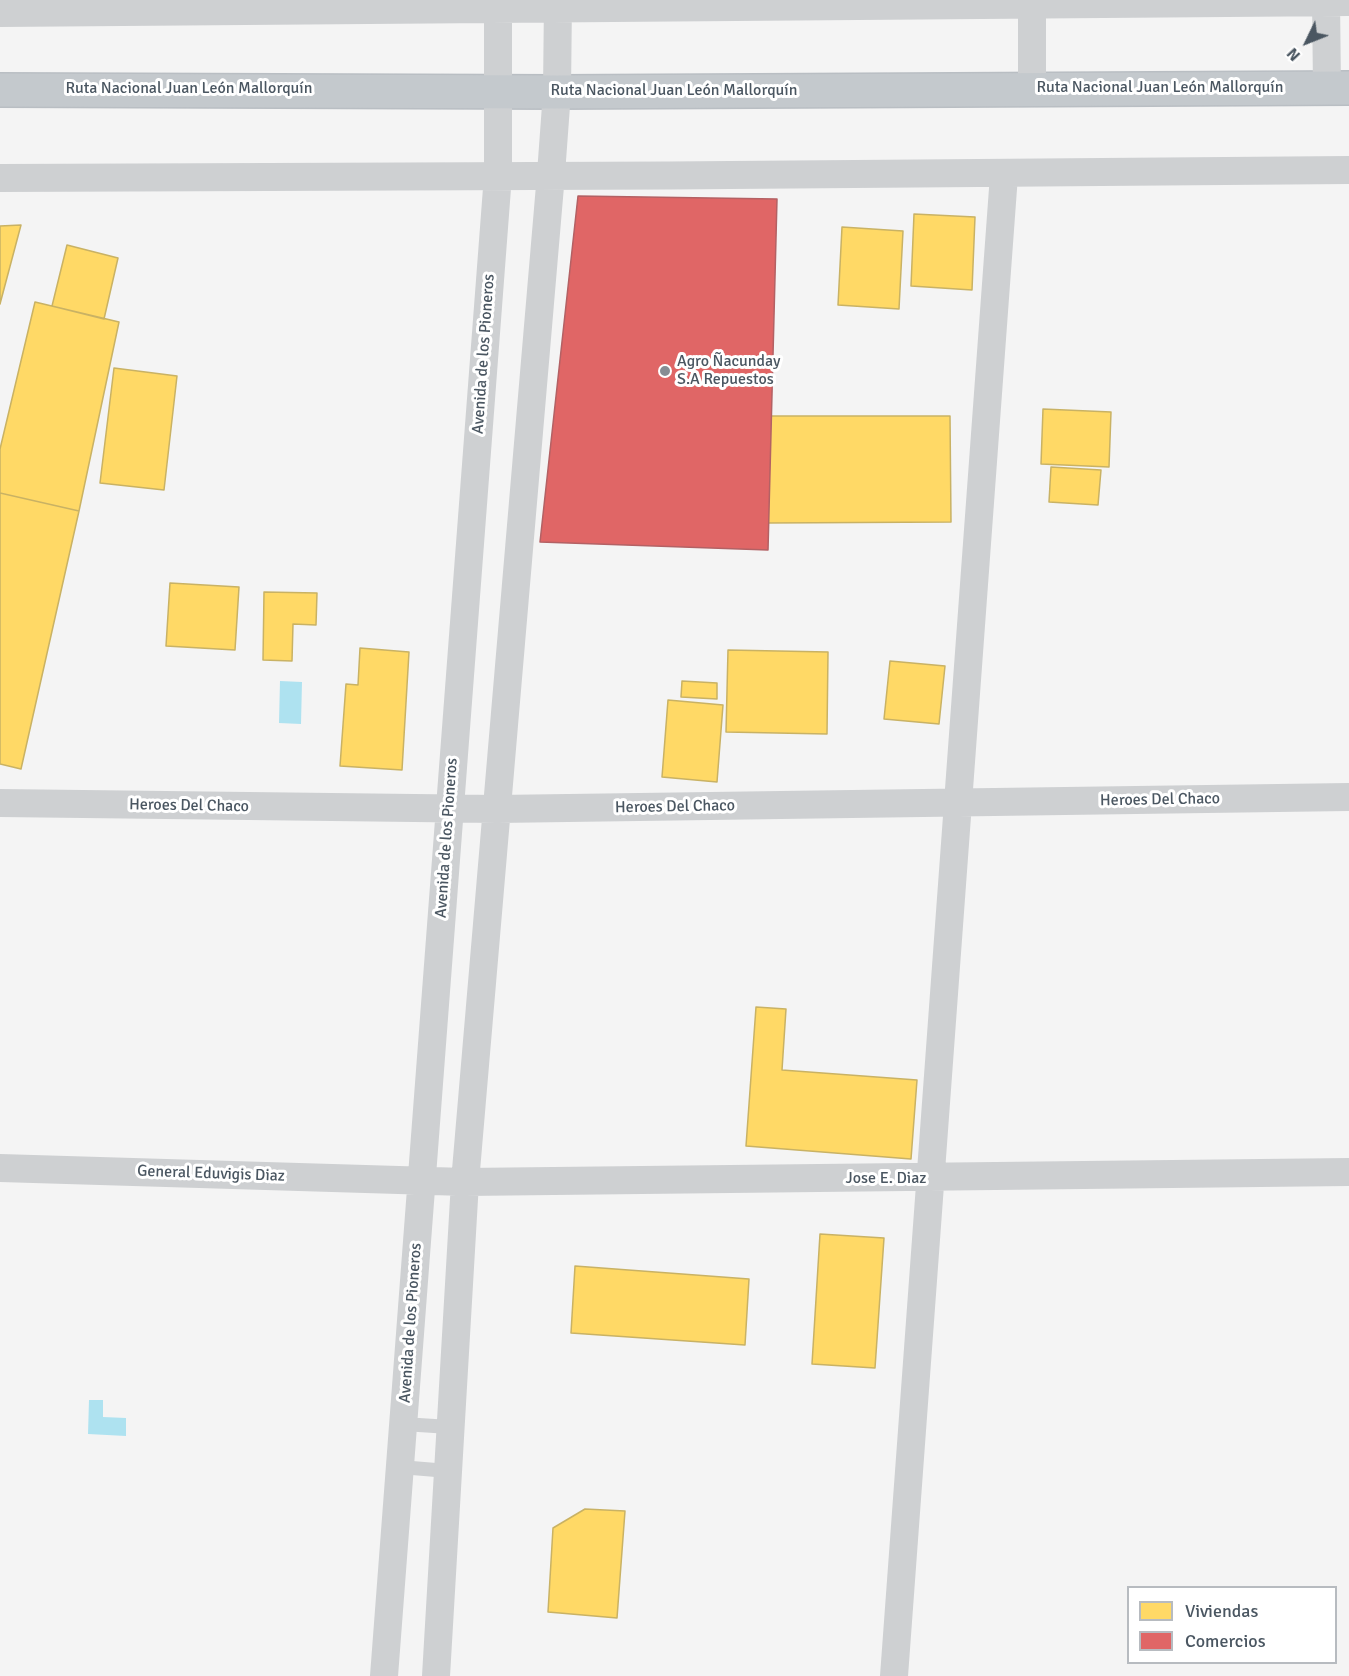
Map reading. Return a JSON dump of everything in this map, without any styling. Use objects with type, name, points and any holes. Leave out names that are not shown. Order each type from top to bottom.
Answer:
[{"type":"highway","name":"Ruta Nacional Juan León Mallorquín","points":[[0,90],[557,92],[1338,88]]},
{"type":"street","points":[[1032,2],[1032,88]]},
{"type":"street","points":[[0,13],[49,6],[1334,2],[1338,88]]},
{"type":"street","name":"Avenida de los Pioneros","points":[[384,1676],[498,176],[498,4]]},
{"type":"street","points":[[436,1676],[465,1182],[551,174],[557,92],[558,4]]},
{"type":"street","points":[[0,178],[551,174],[1004,175],[1349,170]]},
{"type":"street","points":[[894,1676],[1004,175]]},
{"type":"street","name":"Heroes Del Chaco","points":[[0,803],[497,809],[1349,797]]},
{"type":"street","name":"General Eduvigis Diaz","points":[[0,1168],[422,1180]]},
{"type":"street","name":"Jose E. Diaz","points":[[422,1180],[465,1182],[931,1179],[1349,1172]]},
{"type":"lane","points":[[403,1424],[450,1427]]},
{"type":"lane","points":[[400,1467],[448,1471]]},
{"type":"water","points":[[280,681],[302,682],[301,724],[279,723]]},
{"type":"water","points":[[89,1400],[103,1400],[103,1417],[126,1418],[126,1436],[88,1434]]},
{"type":"building: Viviendas","points":[[914,214],[975,217],[972,290],[911,286]]},
{"type":"building: Viviendas","points":[[21,225],[0,304],[0,226]]},
{"type":"building: Viviendas","points":[[842,227],[903,231],[899,309],[838,305]]},
{"type":"building: Viviendas","points":[[67,245],[118,258],[104,319],[52,306]]},
{"type":"building: Viviendas","points":[[35,302],[119,322],[79,511],[0,493],[0,449]]},
{"type":"building: Viviendas","points":[[114,368],[177,376],[164,490],[100,483]]},
{"type":"building: Viviendas","points":[[1043,409],[1111,412],[1109,467],[1041,464]]},
{"type":"building: Viviendas","points":[[767,416],[950,416],[951,522],[768,523]]},
{"type":"building: Viviendas","points":[[1051,467],[1101,470],[1098,505],[1049,502]]},
{"type":"building: Viviendas","points":[[0,493],[79,511],[21,769],[0,764]]},
{"type":"building: Viviendas","points":[[170,583],[239,587],[235,650],[166,646]]},
{"type":"building: Viviendas","points":[[264,592],[317,593],[316,625],[293,624],[292,661],[263,660]]},
{"type":"building: Viviendas","points":[[360,648],[409,652],[402,770],[340,766],[346,684],[358,685]]},
{"type":"building: Viviendas","points":[[728,650],[828,652],[827,734],[726,732]]},
{"type":"building: Viviendas","points":[[890,661],[945,666],[939,724],[884,719]]},
{"type":"building: Viviendas","points":[[682,681],[717,683],[717,699],[681,697]]},
{"type":"building: Viviendas","points":[[668,700],[723,705],[717,782],[662,777]]},
{"type":"building: Viviendas","points":[[756,1007],[786,1009],[782,1070],[917,1080],[911,1159],[746,1146]]},
{"type":"building: Viviendas","points":[[820,1234],[884,1238],[875,1368],[812,1364]]},
{"type":"building: Viviendas","points":[[575,1266],[749,1279],[745,1345],[571,1333]]},
{"type":"building: Viviendas","points":[[585,1509],[625,1511],[617,1618],[548,1612],[553,1528]]},
{"type":"building: Comercios","name":"Agro Ñacunday S.A Repuestos","points":[[578,196],[777,199],[768,550],[540,542]]},
{"type":"place","name":"Agro Ñacunday S.A Repuestos","points":[[665,371]]}]
